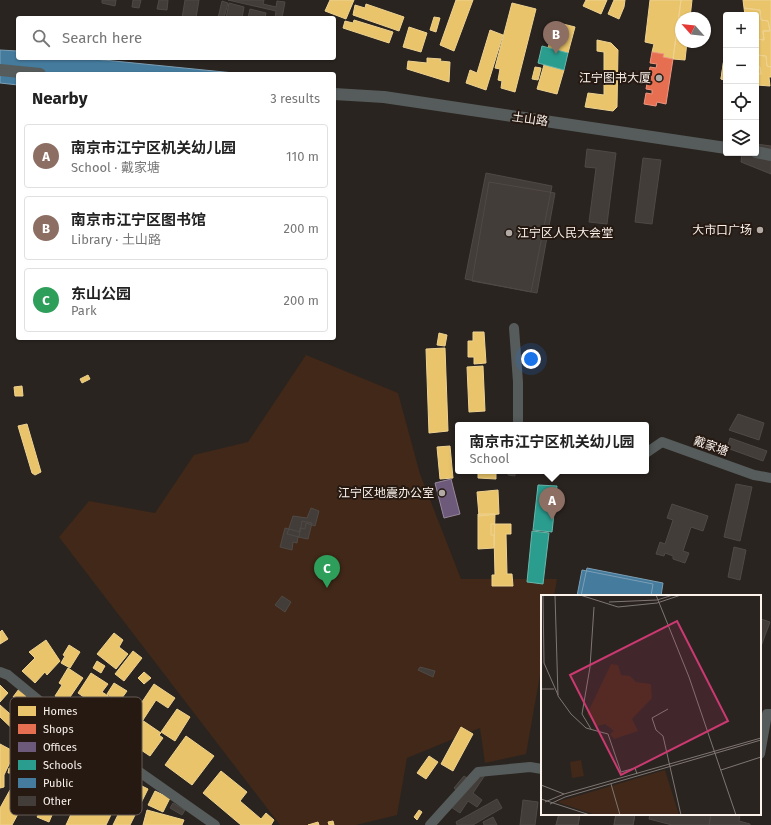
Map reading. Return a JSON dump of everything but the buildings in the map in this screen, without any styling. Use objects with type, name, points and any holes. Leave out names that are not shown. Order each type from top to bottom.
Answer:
[{"type":"street","points":[[0,70],[20,72]]},
{"type":"street","name":"土山路","points":[[336,94],[384,97],[723,148]]},
{"type":"street","points":[[759,153],[771,155]]},
{"type":"street","points":[[514,328],[518,382],[518,422]]},
{"type":"street","name":"戴家塘","points":[[649,451],[662,442],[754,475],[771,478]]},
{"type":"street","points":[[0,672],[8,676],[34,697]]},
{"type":"street","points":[[761,748],[767,714],[771,714]]},
{"type":"street","points":[[430,825],[478,772],[530,767],[541,770]]},
{"type":"street","points":[[142,774],[214,825]]},
{"type":"shaded area","points":[[306,355],[398,393],[420,474],[461,579],[557,579],[554,595],[541,595],[541,670],[526,754],[485,763],[480,728],[407,758],[397,815],[356,825],[280,825],[59,537],[89,501],[155,513],[194,455],[248,442]]},
{"type":"place","name":"南京市江宁区图书馆","points":[[556,54]]},
{"type":"place","name":"江宁图书大厦","points":[[659,78]]},
{"type":"place","name":"大市口广场","points":[[760,230]]},
{"type":"place","name":"江宁区人民大会堂","points":[[509,233]]},
{"type":"place","name":"江宁区地震办公室","points":[[442,493]]},
{"type":"place","name":"南京市江宁区机关幼儿园","points":[[552,520]]},
{"type":"place","name":"东山公园","points":[[327,588]]}]
